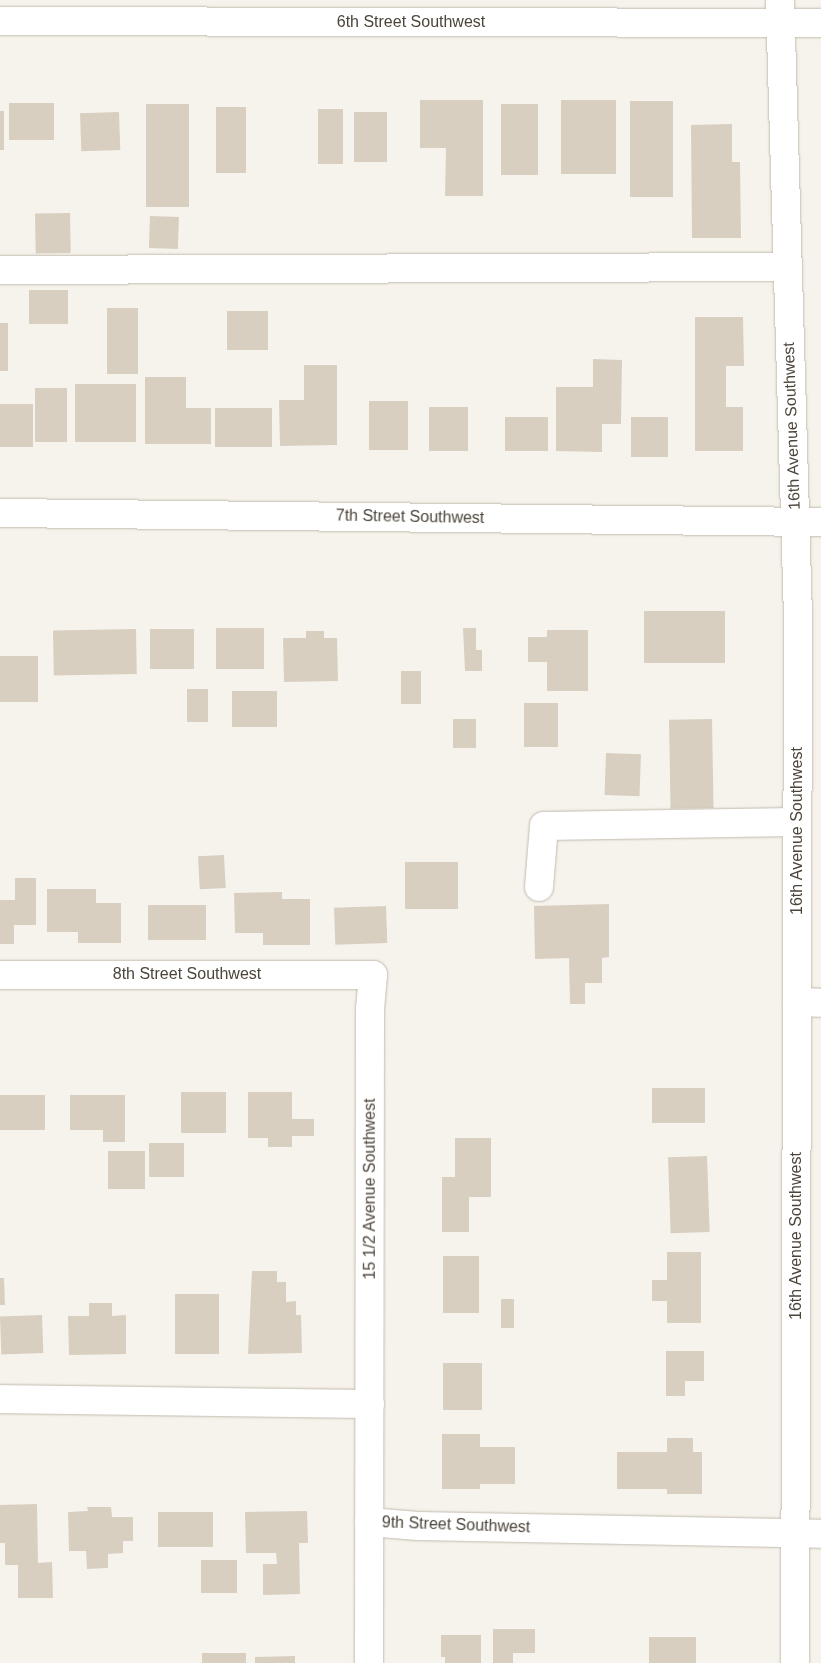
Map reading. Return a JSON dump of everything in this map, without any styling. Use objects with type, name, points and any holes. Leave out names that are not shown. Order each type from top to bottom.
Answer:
[{"type":"street","name":"6th Street Southwest","points":[[0,21],[257,11],[780,11],[821,23]]},
{"type":"street","name":"16th Avenue Southwest","points":[[780,11],[788,267],[808,522],[797,822],[809,1003],[808,1535],[794,1663]]},
{"type":"street","points":[[0,270],[788,267]]},
{"type":"street","name":"7th Street Southwest","points":[[0,513],[808,522]]},
{"type":"street","points":[[538,887],[544,826],[797,822]]},
{"type":"street","name":"8th Street Southwest","points":[[0,975],[373,975]]},
{"type":"street","name":"15 1/2 Avenue Southwest","points":[[370,1404],[370,1008],[373,975]]},
{"type":"street","points":[[0,1399],[370,1404]]},
{"type":"street","name":"9th Street Southwest","points":[[370,1404],[369,1522],[418,1526],[808,1535]]},
{"type":"street","points":[[369,1522],[369,1663]]},
{"type":"building","points":[[420,100],[483,100],[483,196],[445,196],[446,148],[420,148]]},
{"type":"building","points":[[561,100],[616,100],[616,174],[561,174]]},
{"type":"building","points":[[630,101],[673,101],[673,197],[630,197]]},
{"type":"building","points":[[9,103],[54,103],[54,140],[9,140]]},
{"type":"building","points":[[146,104],[189,104],[189,207],[146,207]]},
{"type":"building","points":[[501,104],[538,104],[538,175],[501,175]]},
{"type":"building","points":[[216,107],[246,107],[246,173],[216,173]]},
{"type":"building","points":[[318,109],[343,109],[343,164],[318,164]]},
{"type":"building","points":[[0,111],[4,111],[4,150],[0,150]]},
{"type":"building","points":[[119,112],[120,150],[81,151],[80,113]]},
{"type":"building","points":[[354,112],[387,112],[387,162],[354,162]]},
{"type":"building","points":[[732,124],[732,162],[740,162],[741,238],[692,238],[691,125]]},
{"type":"building","points":[[70,213],[71,253],[36,254],[35,214]]},
{"type":"building","points":[[150,216],[179,217],[178,249],[149,248]]},
{"type":"building","points":[[29,290],[68,290],[68,324],[29,324]]},
{"type":"building","points":[[107,308],[138,308],[138,374],[107,374]]},
{"type":"building","points":[[227,311],[268,311],[268,350],[227,350]]},
{"type":"building","points":[[695,317],[743,317],[744,366],[726,366],[726,407],[743,407],[743,451],[695,451]]},
{"type":"building","points":[[0,323],[8,323],[8,371],[0,371]]},
{"type":"building","points":[[593,359],[622,360],[621,424],[602,424],[602,452],[556,451],[556,387],[593,387]]},
{"type":"building","points":[[304,365],[337,365],[337,445],[280,446],[279,400],[304,400]]},
{"type":"building","points":[[145,377],[186,377],[186,408],[211,408],[211,444],[145,444]]},
{"type":"building","points":[[75,384],[136,384],[136,442],[75,442]]},
{"type":"building","points":[[35,388],[67,388],[67,442],[35,442]]},
{"type":"building","points":[[369,401],[408,401],[408,450],[369,450]]},
{"type":"building","points":[[0,404],[33,404],[33,447],[0,447]]},
{"type":"building","points":[[429,407],[468,407],[468,451],[429,451]]},
{"type":"building","points":[[215,408],[272,408],[272,447],[215,447]]},
{"type":"building","points":[[505,417],[548,417],[548,451],[505,451]]},
{"type":"building","points":[[631,417],[668,417],[668,457],[631,457]]},
{"type":"building","points":[[644,611],[725,611],[725,663],[644,663]]},
{"type":"building","points":[[216,628],[264,628],[264,669],[216,669]]},
{"type":"building","points":[[463,628],[476,628],[476,650],[482,650],[482,671],[465,671]]},
{"type":"building","points":[[136,629],[137,674],[54,675],[53,630]]},
{"type":"building","points":[[150,629],[194,629],[194,669],[150,669]]},
{"type":"building","points":[[547,630],[588,630],[588,691],[547,691],[547,662],[528,662],[528,637],[547,637]]},
{"type":"building","points":[[306,631],[324,631],[324,638],[337,638],[338,681],[284,682],[283,638],[306,638]]},
{"type":"building","points":[[0,656],[38,656],[38,702],[0,702]]},
{"type":"building","points":[[401,671],[421,671],[421,704],[401,704]]},
{"type":"building","points":[[187,689],[208,689],[208,722],[187,722]]},
{"type":"building","points":[[232,691],[277,691],[277,727],[232,727]]},
{"type":"building","points":[[524,703],[558,703],[558,747],[524,747]]},
{"type":"building","points":[[453,719],[476,719],[476,748],[453,748]]},
{"type":"building","points":[[712,719],[714,808],[671,809],[669,720]]},
{"type":"building","points":[[606,753],[641,754],[640,796],[605,795]]},
{"type":"building","points":[[224,855],[226,888],[200,889],[198,856]]},
{"type":"building","points":[[405,862],[458,862],[458,909],[405,909]]},
{"type":"building","points":[[15,878],[36,878],[36,925],[14,925],[14,944],[0,944],[0,900],[15,900]]},
{"type":"building","points":[[47,889],[96,889],[96,903],[121,903],[121,943],[78,943],[78,932],[47,932]]},
{"type":"building","points":[[282,892],[282,899],[310,899],[310,945],[263,945],[263,933],[235,933],[234,893]]},
{"type":"building","points":[[609,904],[609,957],[602,958],[602,983],[585,983],[585,1004],[570,1004],[569,958],[535,959],[534,906]]},
{"type":"building","points":[[148,905],[206,905],[206,940],[148,940]]},
{"type":"building","points":[[386,906],[387,943],[335,945],[334,908]]},
{"type":"building","points":[[652,1088],[705,1088],[705,1123],[652,1123]]},
{"type":"building","points":[[181,1092],[226,1092],[226,1133],[181,1133]]},
{"type":"building","points":[[248,1092],[292,1092],[292,1119],[314,1119],[314,1136],[292,1136],[292,1147],[268,1147],[268,1138],[248,1138]]},
{"type":"building","points":[[0,1095],[45,1095],[45,1130],[0,1130]]},
{"type":"building","points":[[70,1095],[125,1095],[125,1142],[103,1142],[103,1130],[70,1130]]},
{"type":"building","points":[[455,1138],[491,1138],[491,1197],[469,1197],[469,1232],[442,1232],[442,1177],[455,1177]]},
{"type":"building","points":[[149,1143],[184,1143],[184,1177],[149,1177]]},
{"type":"building","points":[[108,1151],[145,1151],[145,1189],[108,1189]]},
{"type":"building","points":[[707,1156],[710,1232],[671,1233],[668,1157]]},
{"type":"building","points":[[667,1252],[701,1252],[701,1323],[667,1323],[667,1301],[652,1301],[652,1280],[667,1280]]},
{"type":"building","points":[[443,1256],[479,1256],[479,1313],[443,1313]]},
{"type":"building","points":[[252,1271],[277,1271],[277,1282],[286,1282],[286,1302],[296,1301],[296,1315],[301,1315],[302,1353],[248,1354]]},
{"type":"building","points":[[0,1278],[4,1278],[5,1305],[0,1305]]},
{"type":"building","points":[[175,1294],[219,1294],[219,1354],[175,1354]]},
{"type":"building","points":[[501,1299],[514,1299],[514,1328],[501,1328]]},
{"type":"building","points":[[89,1303],[112,1303],[112,1316],[126,1315],[126,1354],[69,1355],[68,1316],[89,1316]]},
{"type":"building","points":[[42,1315],[43,1353],[1,1354],[0,1316]]},
{"type":"building","points":[[666,1351],[704,1351],[704,1381],[685,1381],[685,1396],[666,1396]]},
{"type":"building","points":[[443,1363],[482,1363],[482,1410],[443,1410]]},
{"type":"building","points":[[442,1434],[480,1434],[480,1447],[515,1447],[515,1484],[480,1484],[480,1489],[442,1489]]},
{"type":"building","points":[[667,1438],[693,1438],[693,1452],[702,1452],[702,1494],[667,1494],[667,1489],[617,1489],[617,1452],[667,1452]]},
{"type":"building","points":[[37,1504],[38,1563],[52,1562],[53,1598],[18,1598],[18,1565],[5,1565],[5,1543],[0,1543],[0,1505]]},
{"type":"building","points":[[87,1507],[111,1507],[112,1517],[133,1517],[133,1541],[123,1541],[123,1553],[108,1554],[108,1568],[87,1569],[86,1551],[69,1551],[68,1512],[88,1511]]},
{"type":"building","points":[[307,1511],[308,1543],[299,1543],[300,1594],[263,1595],[263,1564],[277,1564],[276,1553],[246,1553],[245,1512]]},
{"type":"building","points":[[158,1512],[213,1512],[213,1547],[158,1547]]},
{"type":"building","points":[[201,1560],[237,1560],[237,1593],[201,1593]]},
{"type":"building","points":[[493,1629],[535,1629],[535,1653],[513,1653],[513,1663],[493,1663]]},
{"type":"building","points":[[441,1635],[481,1635],[481,1663],[445,1663],[445,1657],[441,1657]]},
{"type":"building","points":[[649,1637],[696,1637],[696,1663],[649,1663]]},
{"type":"building","points":[[202,1653],[246,1653],[246,1663],[202,1663]]},
{"type":"building","points":[[295,1656],[295,1663],[255,1663],[255,1657]]}]
